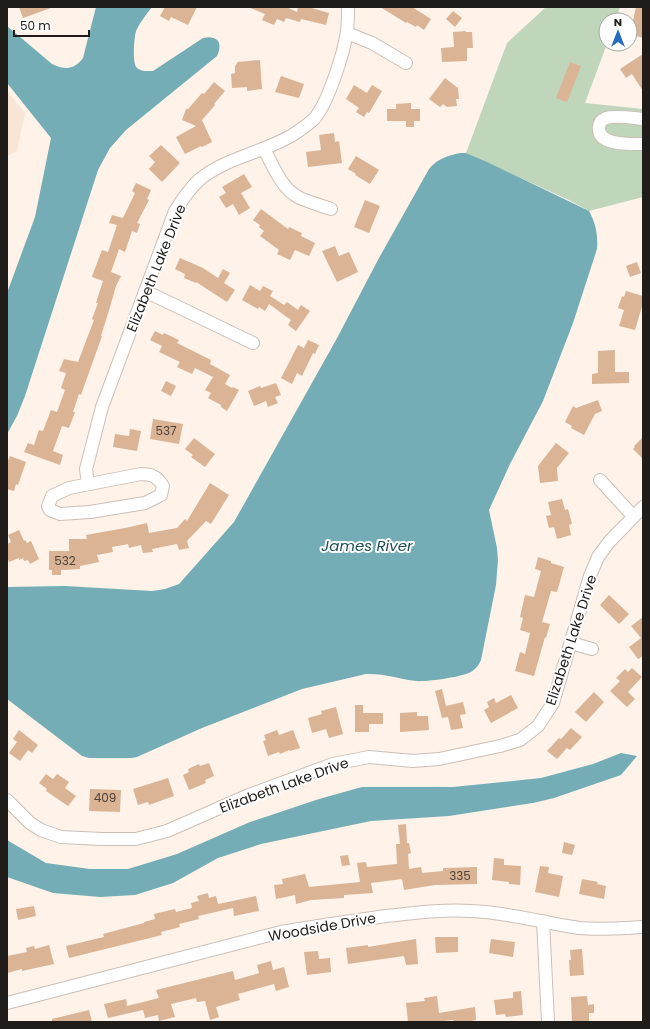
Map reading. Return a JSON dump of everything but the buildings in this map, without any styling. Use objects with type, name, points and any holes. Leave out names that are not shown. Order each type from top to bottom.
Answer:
[{"type":"street","name":"Elizabeth Lake Drive","points":[[88,484],[86,469],[102,407],[175,211],[186,194],[199,180],[215,169],[264,149],[294,134],[314,118],[325,99],[338,68],[347,33],[348,7]]},
{"type":"street","points":[[347,33],[372,43],[406,63]]},
{"type":"street","points":[[643,119],[610,118],[604,119],[598,126],[603,137],[610,142],[643,144]]},
{"type":"street","points":[[264,149],[286,188],[297,197],[331,209]]},
{"type":"street","points":[[145,291],[253,343]]},
{"type":"street","points":[[141,474],[150,474],[158,479],[163,486],[161,495],[145,503],[90,512],[60,514],[50,510],[48,506],[52,496],[70,488],[88,484],[141,474]]},
{"type":"street","points":[[600,480],[633,516]]},
{"type":"street","name":"Elizabeth Lake Drive","points":[[7,800],[30,823],[41,830],[61,837],[102,839],[136,838],[167,831],[249,795],[334,764],[370,757],[413,761],[439,759],[500,746],[520,740],[538,726],[553,703],[590,576],[598,557],[609,542],[643,507]]},
{"type":"street","points":[[571,643],[592,649]]},
{"type":"street","name":"Woodside Drive","points":[[7,1003],[280,932],[320,925],[425,912],[472,910],[542,922],[596,929],[643,927]]},
{"type":"street","points":[[542,922],[548,1022]]},
{"type":"shaded area","points":[[7,91],[25,113],[17,151],[7,156]]},
{"type":"green space","points":[[546,7],[620,7],[618,12],[598,12],[598,52],[604,52],[585,103],[643,109],[643,197],[589,211],[569,200],[466,153],[507,43]]},
{"type":"water","points":[[96,7],[152,7],[139,25],[135,34],[134,62],[135,66],[141,70],[153,71],[203,38],[208,37],[216,39],[219,44],[219,51],[217,56],[126,130],[110,148],[98,170],[25,396],[17,416],[7,434],[7,293],[35,217],[51,138],[7,83],[7,26],[52,64],[69,68],[76,65],[83,58]]},
{"type":"water","name":"James River","points":[[466,153],[487,162],[589,211],[595,225],[597,239],[597,249],[573,323],[543,401],[510,464],[489,510],[498,560],[496,585],[481,660],[478,665],[473,671],[466,674],[428,681],[416,681],[385,675],[366,674],[302,689],[202,728],[137,757],[89,758],[82,756],[7,699],[7,587],[65,586],[152,591],[165,589],[179,584],[234,522],[336,340],[379,258],[429,169],[444,158]]},
{"type":"water","points":[[621,753],[637,756],[621,775],[554,798],[533,803],[449,816],[371,821],[261,844],[218,858],[173,883],[135,895],[100,897],[53,893],[7,877],[7,840],[46,863],[90,869],[128,869],[177,854],[250,822],[319,799],[362,787],[453,787],[541,778],[593,764]]}]
